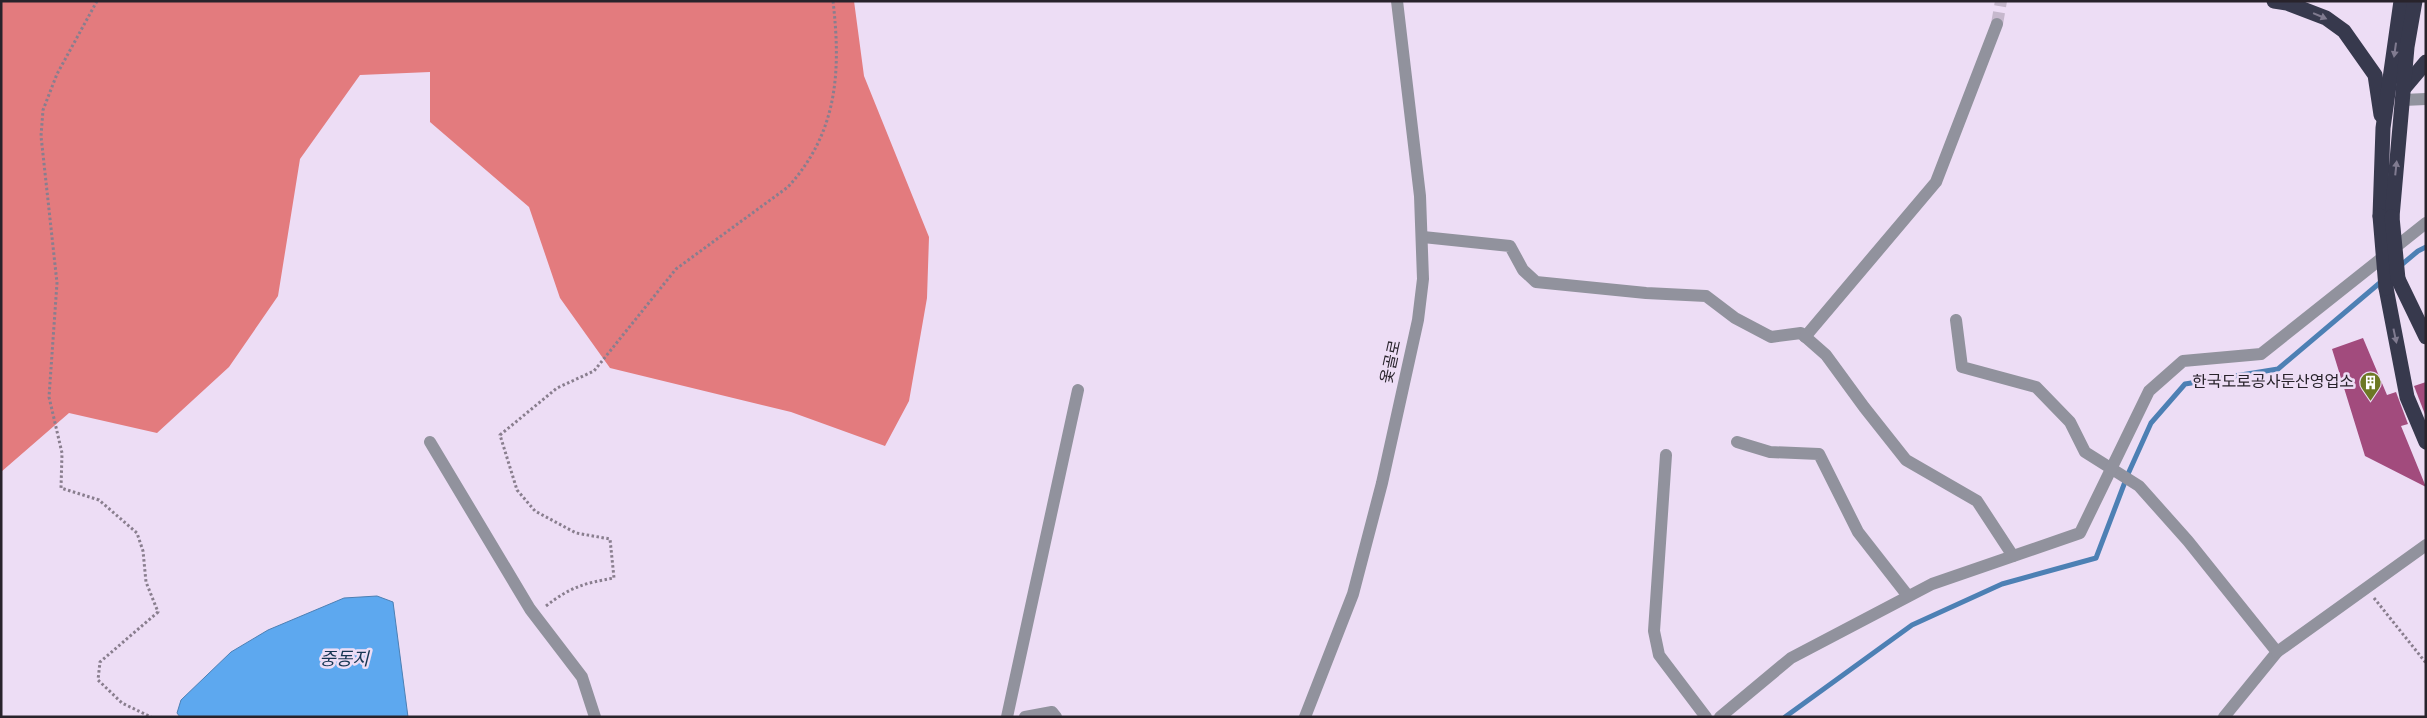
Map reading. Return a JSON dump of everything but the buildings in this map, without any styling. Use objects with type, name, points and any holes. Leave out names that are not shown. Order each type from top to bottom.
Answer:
[{"type":"highway","points":[[2274,1],[2287,3],[2326,18],[2344,31],[2375,75],[2383,128],[2386,216],[2392,283],[2407,397],[2426,442]]},
{"type":"highway","points":[[2383,128],[2401,1]]},
{"type":"highway","points":[[2386,216],[2404,93],[2407,47],[2415,1]]},
{"type":"highway","points":[[2404,93],[2426,62]]},
{"type":"highway","points":[[2392,283],[2426,337]]},
{"type":"street","name":"옻골로","points":[[1305,717],[1353,594],[1382,483],[1418,320],[1423,279],[1423,237],[1420,196],[1396,1]]},
{"type":"street","points":[[1805,337],[1936,182],[1951,140],[1974,88],[1997,24]]},
{"type":"street","points":[[2404,93],[2426,99]]},
{"type":"street","points":[[1720,717],[1791,658],[1908,596],[1932,584],[2080,533],[2149,391],[2184,361],[2261,354],[2426,223]]},
{"type":"street","points":[[1423,237],[1510,246],[1523,270],[1536,282],[1646,293],[1706,296],[1735,318],[1771,337],[1800,334],[1826,355],[1906,460],[1977,502],[2013,556]]},
{"type":"street","points":[[1956,320],[1962,367],[2036,387],[2070,422],[2085,452],[2139,486],[2188,541],[2276,652]]},
{"type":"street","points":[[1007,717],[1078,390]]},
{"type":"street","points":[[430,442],[535,615],[582,677],[595,717]]},
{"type":"street","points":[[1737,442],[1770,452],[1819,454],[1858,532],[1908,596]]},
{"type":"street","points":[[1666,455],[1654,631],[1659,654],[1706,717]]},
{"type":"street","points":[[2224,717],[2276,652],[2426,545]]},
{"type":"street","points":[[1025,717],[1052,712],[1056,717]]},
{"type":"path","points":[[97,1],[57,74],[42,110],[41,136],[57,283],[49,397],[62,453],[62,488],[99,500],[137,533],[142,551],[146,582],[158,612],[100,662],[98,680],[122,703],[151,717]]},
{"type":"path","points":[[535,615],[559,596],[584,583],[614,578],[610,539],[576,533],[535,511],[517,490],[500,434],[541,399],[558,388],[594,372],[676,269],[788,187],[804,170],[820,137],[833,103],[837,77],[833,1]]},
{"type":"path","points":[[2366,588],[2426,663]]},
{"type":"shaded area","points":[[1,1],[854,1],[864,76],[929,237],[927,298],[909,401],[885,446],[791,412],[610,368],[560,298],[529,207],[430,122],[430,72],[360,75],[300,159],[278,296],[229,367],[157,433],[69,413],[1,472]]},
{"type":"water","name":"중동지","points":[[377,596],[393,602],[408,717],[180,717],[177,713],[181,700],[231,652],[268,630],[344,598]]},
{"type":"waterway","points":[[2400,266],[2426,247]]},
{"type":"waterway","points":[[1785,717],[1912,625],[2002,584],[2096,558],[2128,474],[2151,423],[2185,384],[2278,369],[2382,281]]},
{"type":"tunnel","points":[[1997,24],[2001,1]]},
{"type":"place","name":"한국도로공사둔산영업소","points":[[2370,402]]}]
